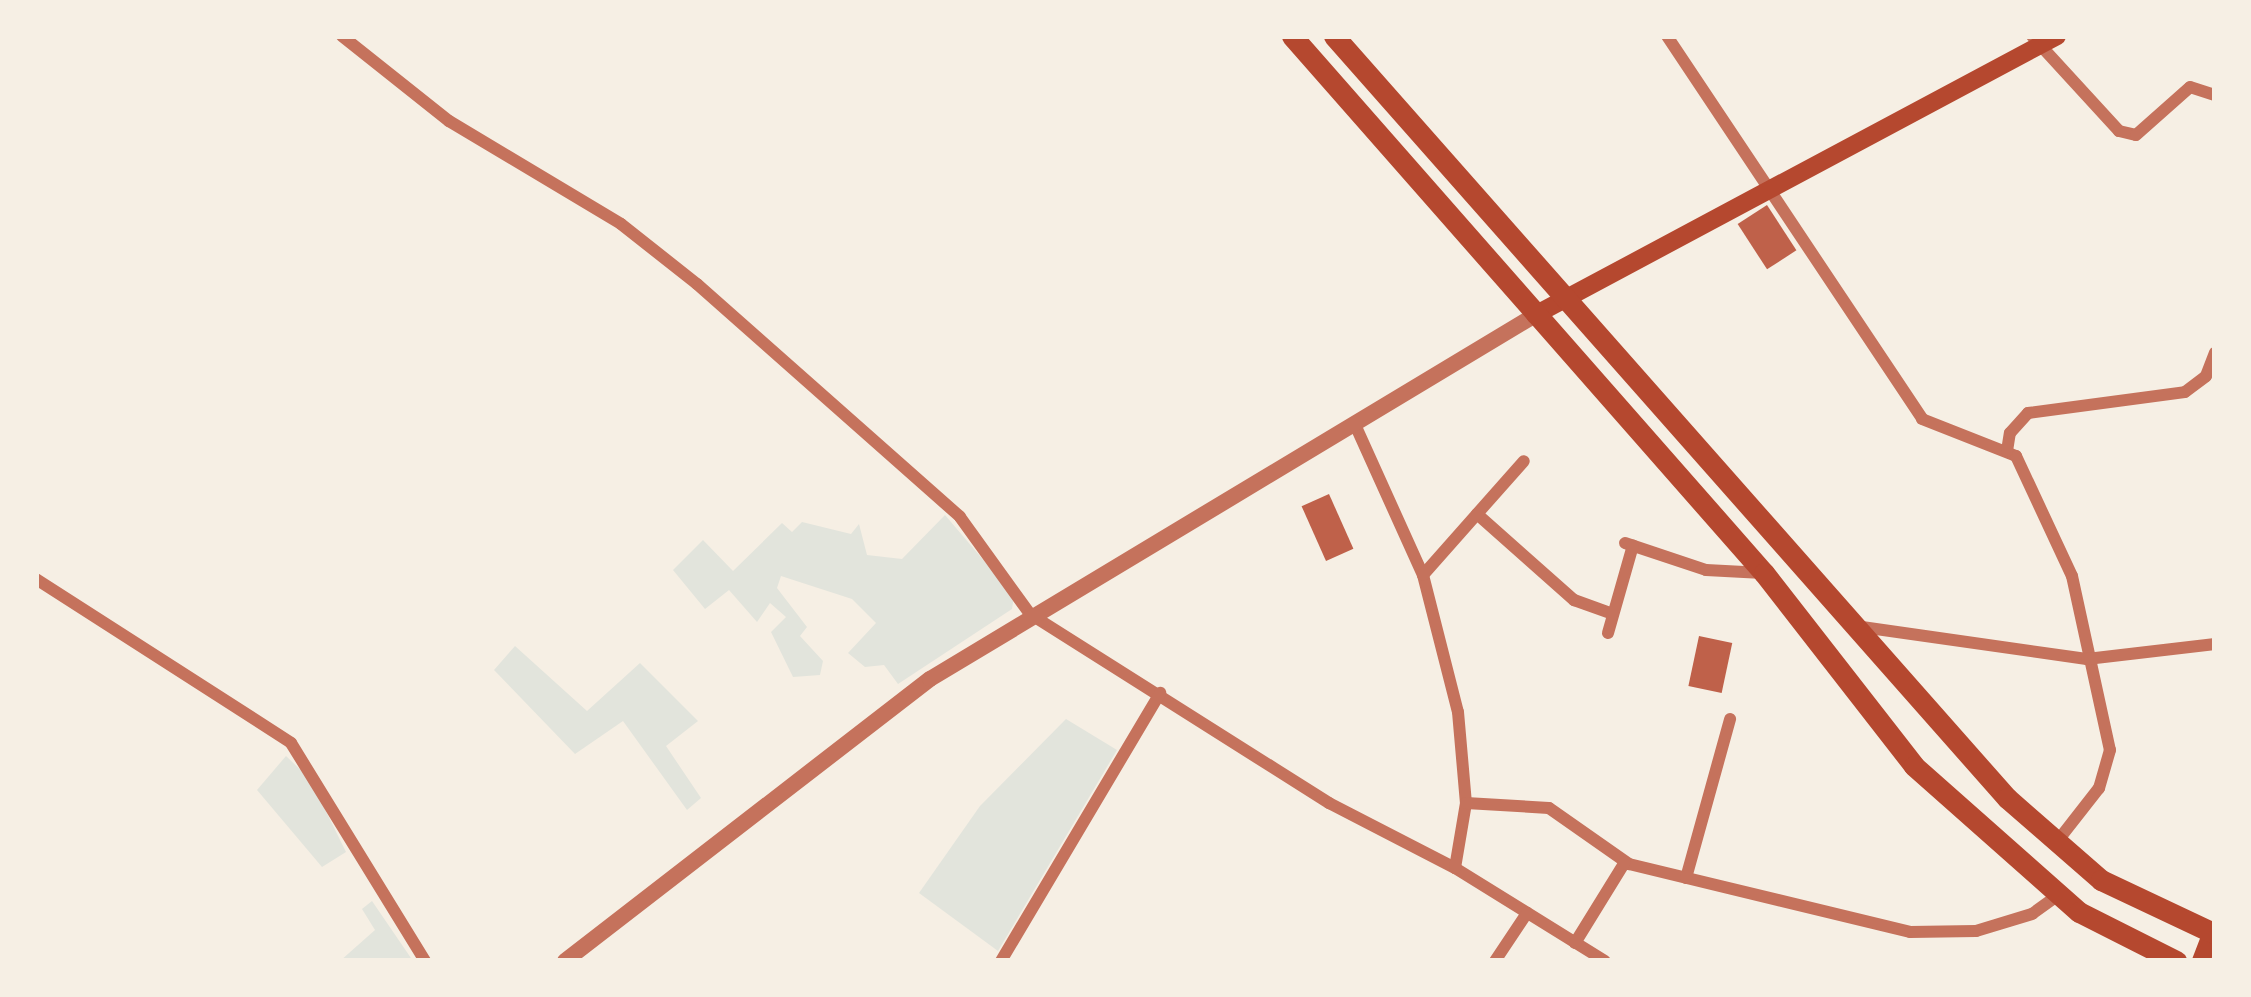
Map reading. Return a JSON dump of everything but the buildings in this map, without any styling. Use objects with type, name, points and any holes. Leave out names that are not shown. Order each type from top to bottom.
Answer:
[{"type":"highway","points":[[1292,36],[1764,573],[1914,766],[2056,896],[2176,961]]},
{"type":"highway","points":[[1334,36],[1854,626],[2055,844],[2101,880],[2213,934]]},
{"type":"main road","points":[[1535,315],[2035,42],[2057,36]]},
{"type":"main road","points":[[2200,961],[2213,934]]},
{"type":"street","points":[[342,36],[449,121],[620,224],[697,284],[960,518],[1030,614],[1329,803],[1455,868],[1605,961]]},
{"type":"street","points":[[1667,36],[1922,418],[2016,455],[2072,576],[2087,659],[2098,675],[2110,750],[2099,788],[2055,844]]},
{"type":"street","points":[[2035,42],[2119,131],[2135,135],[2190,87],[2215,95]]},
{"type":"street","points":[[565,961],[841,744],[1030,614],[1358,428],[1535,315]]},
{"type":"street","points":[[2007,451],[2010,433],[2028,413],[2185,392],[2206,376],[2215,353]]},
{"type":"street","points":[[1358,428],[1423,575],[1458,712],[1466,803],[1455,868]]},
{"type":"street","points":[[1423,575],[1524,461]]},
{"type":"street","points":[[1478,514],[1574,600],[1613,614]]},
{"type":"street","points":[[1608,633],[1629,544],[1706,570],[1764,573]]},
{"type":"street","points":[[36,579],[291,742],[425,961]]},
{"type":"street","points":[[1854,626],[2087,659],[2215,644]]},
{"type":"street","points":[[1001,961],[1160,693]]},
{"type":"street","points":[[1686,878],[1730,719]]},
{"type":"street","points":[[1466,803],[1549,808],[1625,862],[1841,920],[1944,934],[2032,914],[2056,896]]},
{"type":"street","points":[[1576,943],[1625,862]]},
{"type":"street","points":[[1495,961],[1527,913]]},
{"type":"shaded area","points":[[945,515],[1014,596],[1012,609],[898,684],[884,665],[865,667],[848,653],[876,623],[852,599],[781,576],[777,588],[807,627],[800,636],[823,661],[820,675],[793,677],[771,632],[786,617],[770,603],[757,622],[729,590],[705,609],[673,570],[703,540],[733,571],[782,523],[792,532],[802,522],[851,534],[859,524],[867,555],[902,559]]},
{"type":"shaded area","points":[[515,646],[587,711],[640,663],[698,721],[666,746],[701,798],[687,810],[623,721],[575,754],[494,670]]},
{"type":"shaded area","points":[[1066,719],[1117,750],[998,951],[919,893],[980,806]]},
{"type":"shaded area","points":[[286,756],[310,779],[346,852],[322,867],[257,790]]},
{"type":"shaded area","points":[[372,901],[413,961],[340,961],[375,930],[362,909]]}]
